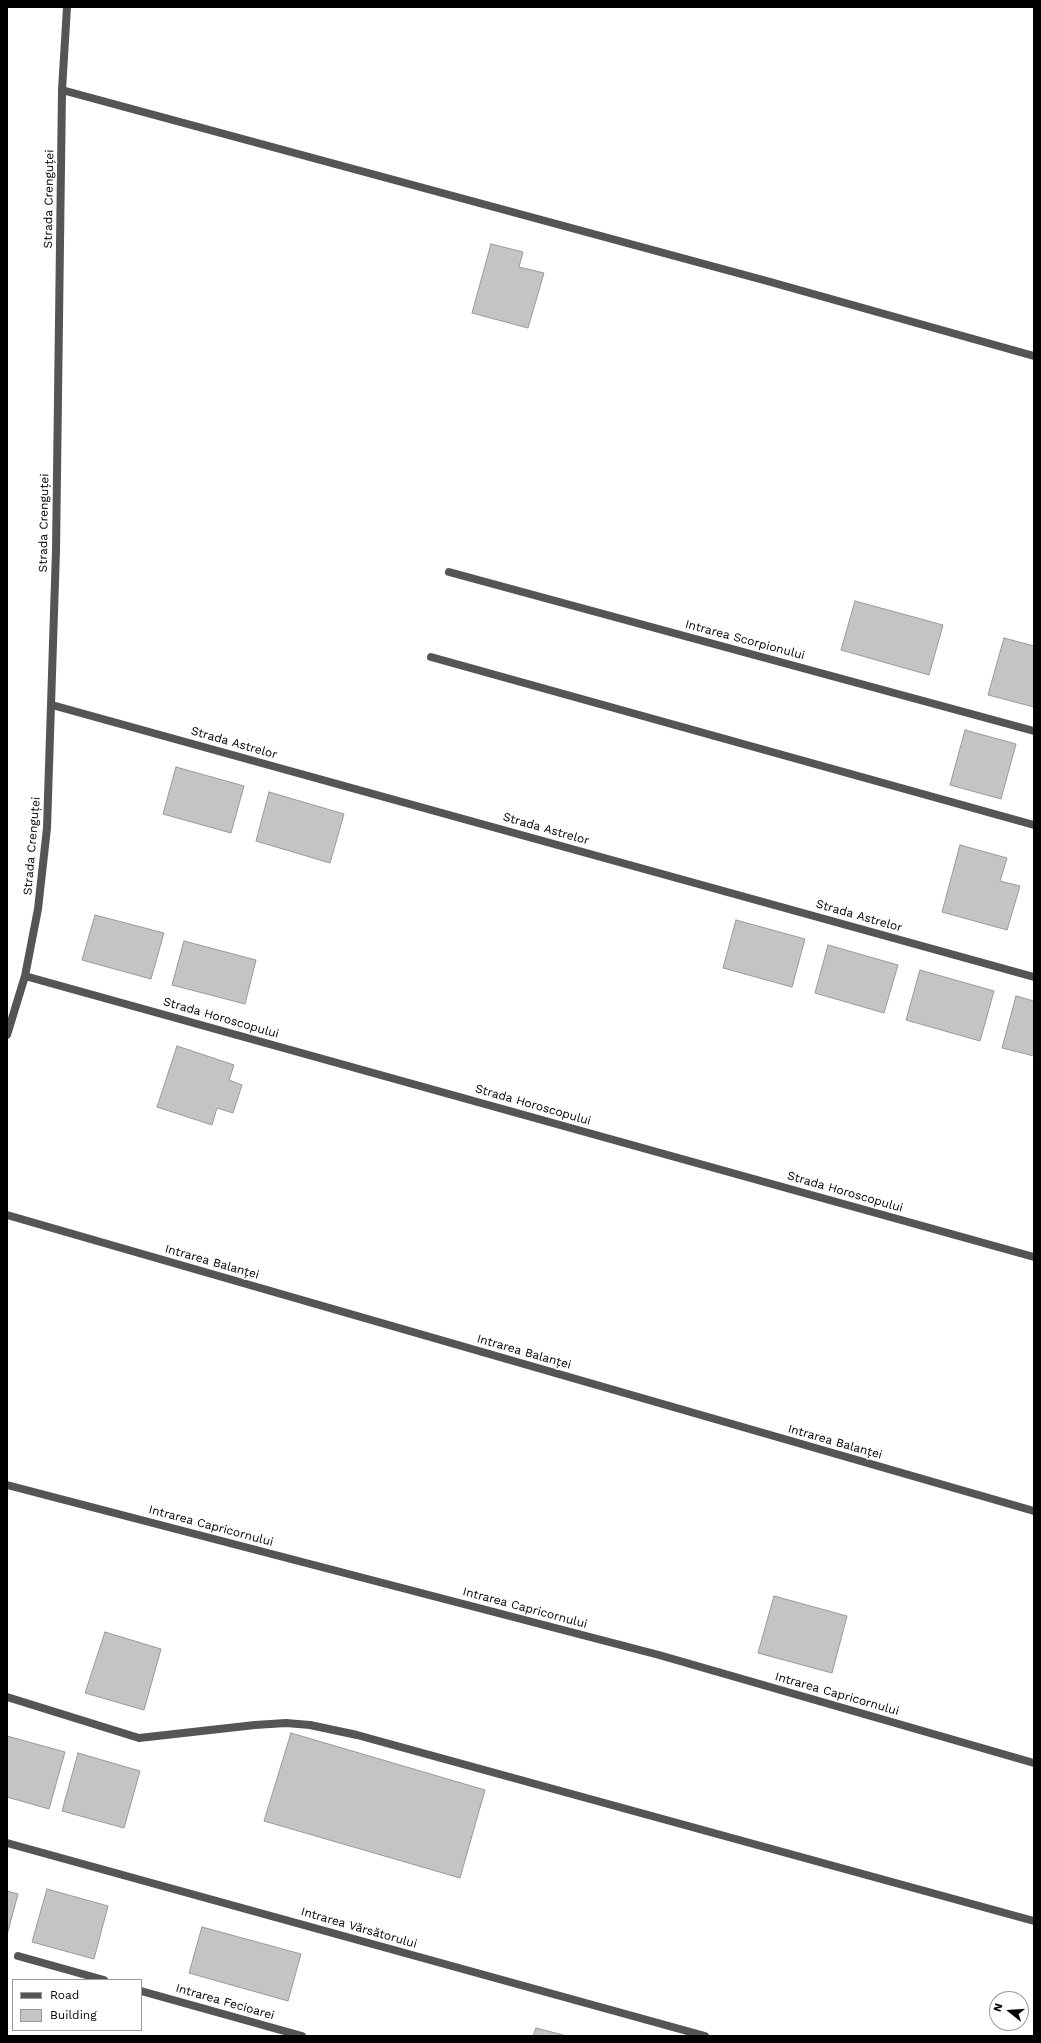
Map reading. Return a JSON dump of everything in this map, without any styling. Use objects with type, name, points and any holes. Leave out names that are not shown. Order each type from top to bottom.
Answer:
[{"type":"street","name":"Strada Crenguței","points":[[7,1036],[25,976],[38,909],[47,828],[52,705],[62,90],[67,7]]},
{"type":"street","points":[[62,90],[767,280],[1034,356]]},
{"type":"street","name":"Intrarea Scorpionului","points":[[450,572],[1034,731]]},
{"type":"street","points":[[431,657],[1034,825]]},
{"type":"street","name":"Strada Astrelor","points":[[52,705],[1034,977]]},
{"type":"street","name":"Strada Horoscopului","points":[[25,976],[1034,1257]]},
{"type":"street","name":"Intrarea Balanței","points":[[7,1215],[1034,1511]]},
{"type":"street","name":"Intrarea Capricornului","points":[[7,1485],[659,1655],[1034,1763]]},
{"type":"street","points":[[7,1697],[139,1738],[286,1723],[310,1725],[349,1733],[1034,1921]]},
{"type":"street","name":"Intrarea Vărsătorului","points":[[7,1843],[705,2036]]},
{"type":"street","points":[[18,1956],[100,1979]]},
{"type":"street","name":"Intrarea Fecioarei","points":[[142,1990],[302,2036]]},
{"type":"building","points":[[491,244],[523,252],[519,267],[544,273],[528,328],[472,313]]},
{"type":"building","points":[[855,601],[943,625],[929,675],[841,650]]},
{"type":"building","points":[[1004,638],[1034,646],[1034,707],[988,695]]},
{"type":"building","points":[[965,730],[1016,744],[1001,799],[950,785]]},
{"type":"building","points":[[176,767],[244,786],[231,833],[163,814]]},
{"type":"building","points":[[269,792],[344,814],[330,863],[256,841]]},
{"type":"building","points":[[960,845],[1007,858],[1000,881],[1020,886],[1007,930],[942,912]]},
{"type":"building","points":[[95,915],[164,933],[151,979],[82,960]]},
{"type":"building","points":[[736,920],[805,939],[792,987],[723,968]]},
{"type":"building","points":[[184,941],[256,960],[245,1004],[172,985]]},
{"type":"building","points":[[828,945],[898,965],[884,1013],[815,993]]},
{"type":"building","points":[[920,970],[994,991],[980,1041],[906,1020]]},
{"type":"building","points":[[1016,996],[1034,1001],[1034,1056],[1002,1048]]},
{"type":"building","points":[[177,1046],[234,1065],[229,1080],[242,1085],[233,1113],[217,1108],[212,1125],[157,1107]]},
{"type":"building","points":[[774,1596],[847,1616],[832,1673],[758,1653]]},
{"type":"building","points":[[105,1632],[161,1649],[144,1710],[85,1693]]},
{"type":"building","points":[[291,1733],[485,1790],[460,1878],[264,1821]]},
{"type":"building","points":[[7,1736],[65,1752],[49,1809],[7,1797]]},
{"type":"building","points":[[78,1753],[140,1771],[124,1828],[62,1811]]},
{"type":"building","points":[[47,1889],[108,1906],[94,1959],[32,1942]]},
{"type":"building","points":[[7,1891],[18,1894],[7,1935]]},
{"type":"building","points":[[202,1927],[301,1954],[288,2001],[189,1973]]},
{"type":"building","points":[[536,2028],[567,2036],[533,2036]]}]
